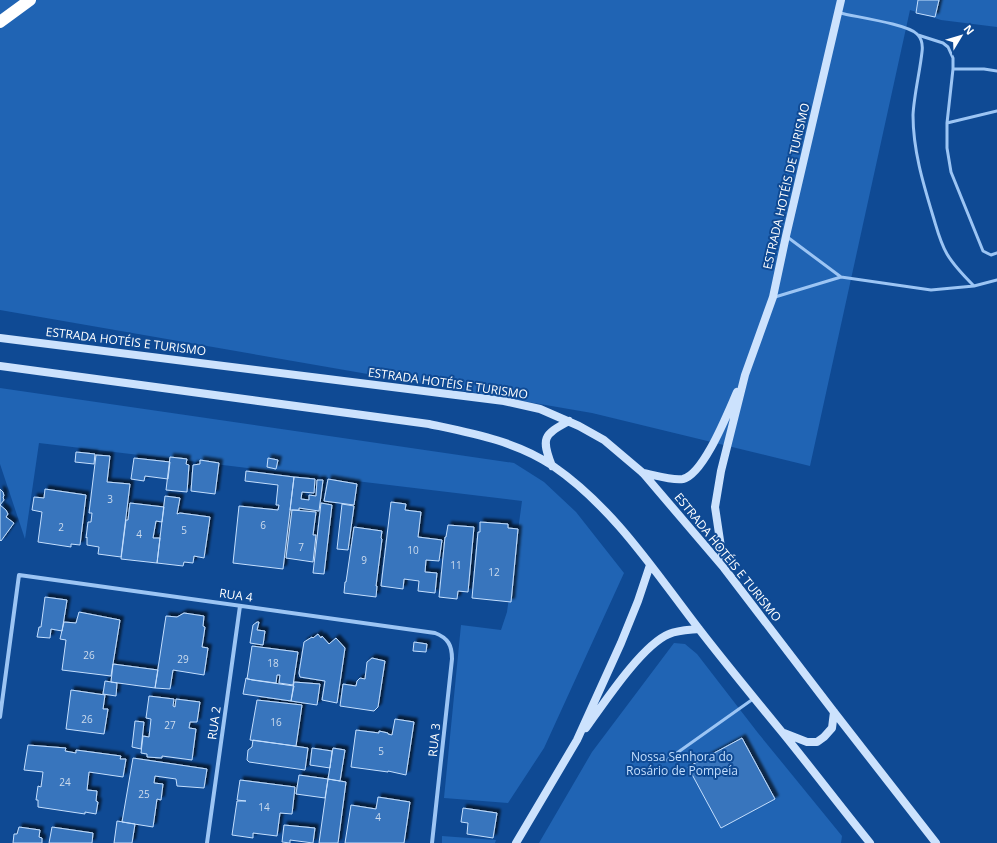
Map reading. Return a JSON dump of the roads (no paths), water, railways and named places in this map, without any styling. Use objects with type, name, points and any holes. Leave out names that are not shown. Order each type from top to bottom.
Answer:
[{"type":"highway","points":[[0,22],[30,0]]},
{"type":"main road","name":"ESTRADA HOTÉIS DE TURISMO","points":[[643,473],[683,479],[696,471],[708,453],[745,375],[773,297],[841,0]]},
{"type":"main road","name":"ESTRADA HOTÉIS E TURISMO","points":[[0,338],[504,401],[524,404],[569,421],[604,440],[643,473],[724,568],[936,843]]},
{"type":"main road","points":[[0,366],[429,424],[475,434],[529,453],[552,466],[572,481],[606,512],[650,565],[699,629],[870,843]]},
{"type":"main road","name":"ESTRADA HOTÉIS DE TURISMO","points":[[724,568],[717,525],[717,492],[745,375]]},
{"type":"main road","points":[[552,466],[546,450],[546,438],[554,430],[569,421]]},
{"type":"main road","points":[[577,740],[624,636],[650,565]]},
{"type":"main road","points":[[516,843],[577,740],[634,664],[654,644],[669,634],[699,629]]},
{"type":"main road","points":[[783,733],[807,742],[817,742],[832,728],[834,712]]},
{"type":"street","name":"RUA 4","points":[[0,717],[19,575],[428,632],[439,634],[448,640]]},
{"type":"street","name":"RUA 2","points":[[207,843],[240,606]]},
{"type":"street","name":"RUA 3","points":[[432,843],[451,675],[452,651],[448,640]]},
{"type":"lane","points":[[839,13],[908,28],[918,35],[940,42],[948,47],[953,58],[947,123],[947,148],[951,172],[983,251],[990,255],[997,253]]},
{"type":"lane","points":[[918,35],[923,46],[913,113],[915,145],[919,167],[940,238],[946,253],[957,269],[974,286]]},
{"type":"lane","points":[[953,69],[984,68],[997,71]]},
{"type":"lane","points":[[947,123],[997,111]]},
{"type":"lane","points":[[786,236],[841,277]]},
{"type":"lane","points":[[773,297],[841,277],[931,290],[974,286],[997,280]]},
{"type":"lane","points":[[667,760],[754,698]]},
{"type":"park label","name":"Nossa Senhora do Rosário de Pompeía","points":[[682,763]]}]
